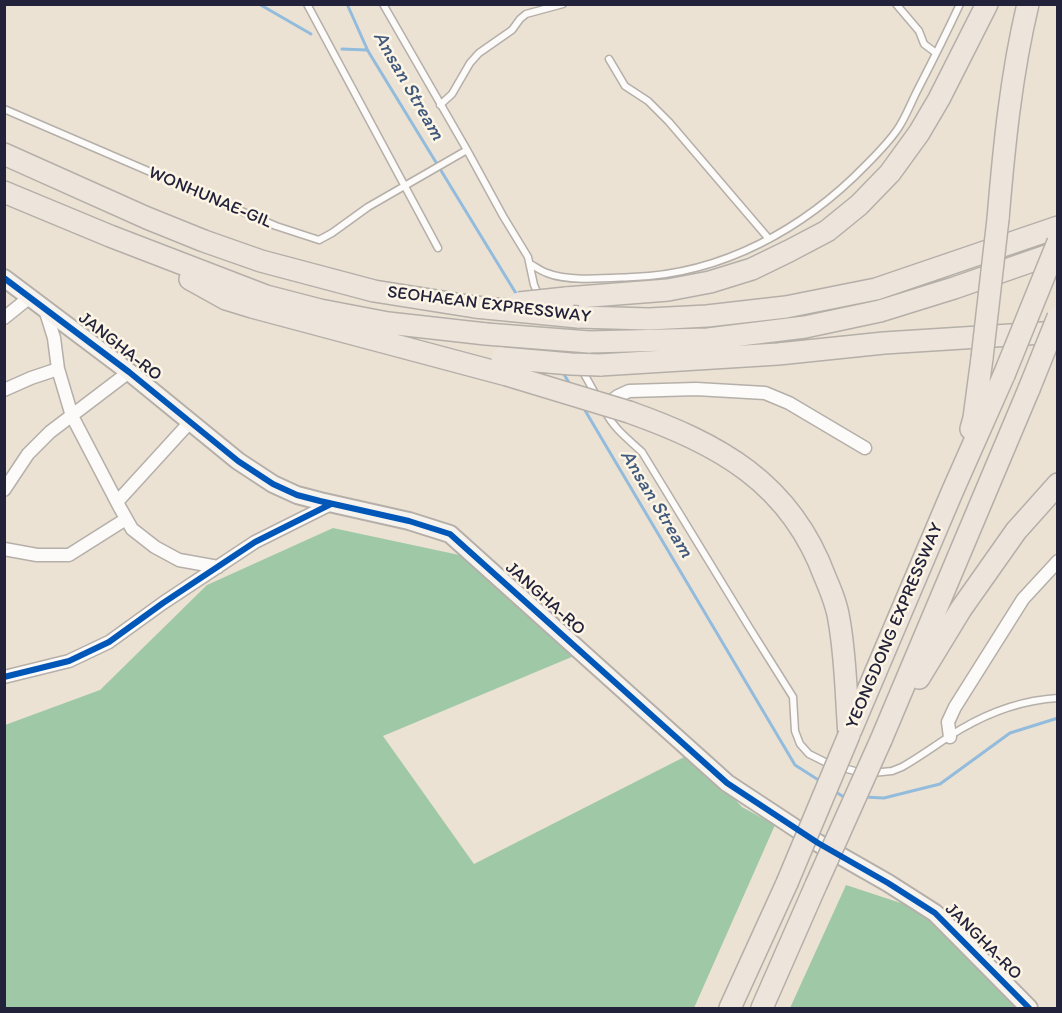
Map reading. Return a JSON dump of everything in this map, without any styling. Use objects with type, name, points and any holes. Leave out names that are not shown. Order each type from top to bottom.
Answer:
[{"type":"highway","points":[[475,307],[668,290],[710,282],[752,269],[827,231],[859,205],[890,173],[913,141],[939,99],[987,4]]},
{"type":"highway","points":[[953,490],[974,418],[1012,88],[1019,40],[1028,4]]},
{"type":"highway","name":"SEOHAEAN EXPRESSWAY","points":[[4,154],[147,218],[261,261],[374,291],[475,307],[578,317],[649,319],[707,316],[786,307],[876,289],[1058,227]]},
{"type":"highway","name":"SEOHAEAN EXPRESSWAY","points":[[4,192],[110,236],[233,293],[259,302],[320,310],[388,323],[580,346],[708,339],[805,327],[890,308],[1058,252]]},
{"type":"highway","name":"YEONGDONG EXPRESSWAY","points":[[730,1008],[787,883],[1004,375],[1058,242]]},
{"type":"highway","points":[[259,302],[505,366],[695,438],[745,468],[789,511],[808,538],[822,566],[839,619],[849,735]]},
{"type":"highway","name":"YEONGDONG EXPRESSWAY","points":[[762,1008],[881,740],[1058,317]]},
{"type":"highway","points":[[505,366],[600,365],[778,354],[884,343],[1058,332]]},
{"type":"highway","points":[[881,740],[961,609],[1016,531],[1058,484]]},
{"type":"street","name":"JANGHA-RO","points":[[4,278],[129,372],[238,461],[273,484],[297,495],[409,520],[450,534],[727,783],[818,843],[935,913],[1029,1008]]},
{"type":"street","points":[[4,318],[30,297]]},
{"type":"street","points":[[45,308],[54,338],[58,369],[72,416],[132,529],[155,547],[179,560],[218,567]]},
{"type":"street","points":[[4,390],[58,369]]},
{"type":"street","points":[[4,490],[28,454],[50,432],[129,372]]},
{"type":"street","points":[[603,407],[629,391],[696,389],[765,393],[789,403],[865,448]]},
{"type":"street","points":[[117,502],[190,422]]},
{"type":"street","points":[[4,677],[69,661],[109,642],[255,542],[331,504]]},
{"type":"street","points":[[4,549],[37,555],[69,555],[126,519]]},
{"type":"street","points":[[950,737],[948,722],[955,707],[1023,599],[1058,561]]},
{"type":"lane","points":[[307,4],[407,185],[438,248]]},
{"type":"lane","points":[[383,4],[465,151],[528,257],[534,285],[553,321]]},
{"type":"lane","points":[[440,105],[452,94],[470,63],[479,53],[512,30],[519,19],[526,14],[563,4]]},
{"type":"lane","points":[[896,4],[919,31],[924,44],[936,53]]},
{"type":"lane","points":[[530,264],[548,274],[568,278],[649,277],[691,270],[718,262],[769,239],[800,221],[850,182],[898,128],[960,4]]},
{"type":"lane","points":[[609,58],[625,86],[648,102],[669,123],[769,239]]},
{"type":"lane","name":"WONHUNAE-GIL","points":[[4,109],[276,226],[319,240],[368,207],[407,185]]},
{"type":"lane","points":[[407,185],[465,151]]},
{"type":"lane","points":[[559,331],[580,346]]},
{"type":"lane","points":[[576,361],[610,421],[642,453],[793,697],[795,731],[800,744],[809,754],[829,764],[856,772],[876,774],[892,771],[963,728],[993,714],[1024,703],[1058,698]]},
{"type":"green space","points":[[333,528],[478,559],[586,651],[383,736],[474,864],[692,753],[742,807],[775,825],[694,1008],[5,1008],[5,725],[100,690],[207,585]]},
{"type":"green space","points":[[846,885],[931,913],[1026,1008],[790,1008]]},
{"type":"waterway","points":[[259,4],[311,34]]},
{"type":"waterway","name":"Ansan Stream","points":[[347,4],[368,51],[517,295]]},
{"type":"waterway","points":[[342,49],[367,50]]},
{"type":"waterway","name":"Ansan Stream","points":[[562,371],[571,386]]},
{"type":"waterway","name":"Ansan Stream","points":[[583,407],[795,765],[820,781]]},
{"type":"waterway","name":"Ansan Stream","points":[[864,797],[884,798],[940,784],[1010,733],[1058,718]]},
{"type":"waterway","name":"Ansan Stream","points":[[833,790],[846,796]]},
{"type":"cycle path","points":[[4,278],[129,372],[238,461],[273,484],[297,495],[409,521],[450,534],[727,783],[818,843],[935,913],[1029,1008]]},
{"type":"cycle path","points":[[4,677],[69,661],[109,642],[255,542],[331,504]]}]
